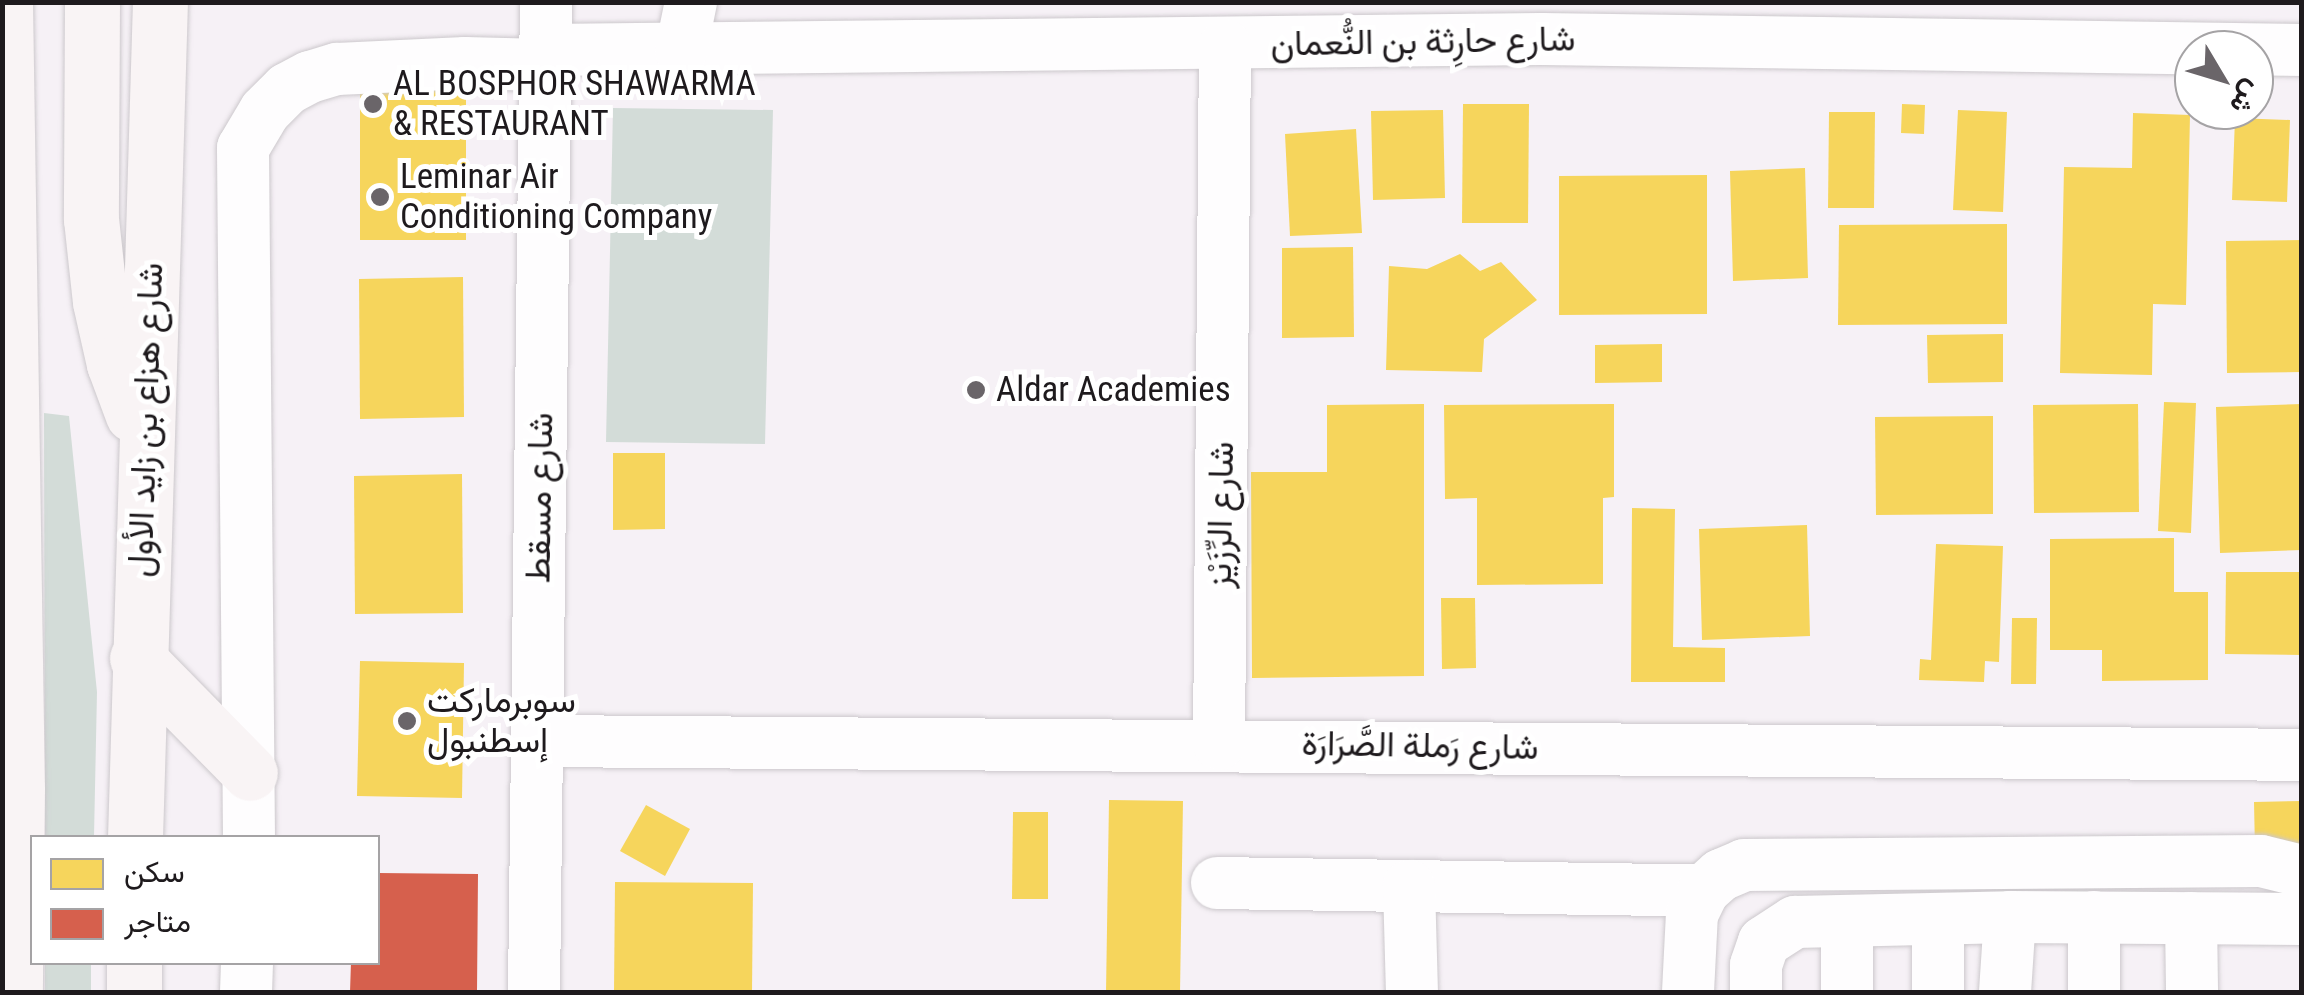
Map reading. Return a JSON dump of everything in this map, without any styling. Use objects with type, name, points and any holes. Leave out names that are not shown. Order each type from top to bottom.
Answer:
[{"type":"main road","points":[[5,2],[10,795],[16,992]]},
{"type":"main road","points":[[92,2],[92,219],[100,302],[114,364],[145,434]]},
{"type":"main road","name":"شارع هزاع بن زايد الأول","points":[[136,835],[138,658],[160,2]]},
{"type":"main road","points":[[138,658],[250,773]]},
{"type":"main road","points":[[134,965],[134,992]]},
{"type":"street","name":"شارع حارِثة بن النُّعمان","points":[[250,773],[243,148],[265,112],[287,89],[310,76],[337,69],[429,64],[545,39],[686,27],[1225,45],[1542,21],[2302,50]]},
{"type":"street","name":"شارع مسقط","points":[[534,992],[545,39]]},
{"type":"street","name":"شارع الرِّزَيْز","points":[[1218,744],[1225,45]]},
{"type":"street","name":"شارع رَملة الصَّرَارَة","points":[[538,741],[2302,754]]},
{"type":"street","points":[[248,835],[250,773]]},
{"type":"street","points":[[1688,992],[1692,914],[1704,891],[1721,875],[1744,864],[2261,861],[2302,870]]},
{"type":"street","points":[[1217,883],[1704,891]]},
{"type":"street","points":[[1409,886],[1412,992]]},
{"type":"street","points":[[2005,992],[2010,917]]},
{"type":"street","points":[[1756,992],[1759,953],[1772,933],[1795,922],[2010,917],[2302,918]]},
{"type":"street","points":[[2094,917],[2094,992]]},
{"type":"street","points":[[2190,918],[2192,992]]},
{"type":"street","points":[[1847,920],[1847,992]]},
{"type":"street","points":[[1938,920],[1938,992]]},
{"type":"street","points":[[246,965],[246,992]]},
{"type":"shaded area","points":[[613,108],[773,110],[765,444],[606,442]]},
{"type":"shaded area","points":[[44,413],[69,416],[97,692],[94,835],[45,835]]},
{"type":"shaded area","points":[[45,965],[91,965],[91,992],[45,992]]},
{"type":"building: سكن","points":[[360,89],[466,89],[466,240],[360,240]]},
{"type":"building: سكن","points":[[1463,104],[1529,104],[1528,223],[1462,223]]},
{"type":"building: سكن","points":[[1902,104],[1925,105],[1924,134],[1901,133]]},
{"type":"building: سكن","points":[[1443,110],[1445,198],[1373,200],[1371,111]]},
{"type":"building: سكن","points":[[1958,110],[2007,112],[2003,212],[1953,210]]},
{"type":"building: سكن","points":[[1829,112],[1875,112],[1874,208],[1828,208]]},
{"type":"building: سكن","points":[[2133,113],[2174,114],[2174,130],[2190,130],[2186,305],[2153,304],[2152,375],[2060,373],[2064,167],[2132,168]]},
{"type":"building: سكن","points":[[2274,119],[2290,120],[2287,202],[2232,200],[2235,130],[2274,130]]},
{"type":"building: سكن","points":[[1356,129],[1362,233],[1290,236],[1285,134]]},
{"type":"building: سكن","points":[[1805,168],[1808,278],[1733,281],[1730,171]]},
{"type":"building: سكن","points":[[1707,175],[1707,314],[1559,315],[1559,176]]},
{"type":"building: سكن","points":[[2007,224],[2007,324],[1838,325],[1839,225]]},
{"type":"building: سكن","points":[[2302,240],[2302,372],[2227,373],[2226,241]]},
{"type":"building: سكن","points":[[1353,247],[1354,337],[1282,338],[1282,248]]},
{"type":"building: سكن","points":[[1460,254],[1480,271],[1501,262],[1537,300],[1484,339],[1482,372],[1386,370],[1389,266],[1427,269]]},
{"type":"building: سكن","points":[[463,277],[464,417],[360,419],[359,279]]},
{"type":"building: سكن","points":[[2003,334],[2003,382],[1928,383],[1927,335]]},
{"type":"building: سكن","points":[[1662,344],[1662,382],[1595,383],[1595,345]]},
{"type":"building: سكن","points":[[2164,402],[2196,403],[2191,533],[2158,531]]},
{"type":"building: سكن","points":[[1424,404],[1424,676],[1252,678],[1251,472],[1327,472],[1327,405]]},
{"type":"building: سكن","points":[[1614,404],[1614,497],[1603,498],[1603,584],[1477,585],[1477,498],[1445,499],[1444,405]]},
{"type":"building: سكن","points":[[2138,404],[2139,512],[2034,513],[2033,405]]},
{"type":"building: سكن","points":[[2302,404],[2302,550],[2220,553],[2216,407]]},
{"type":"building: سكن","points":[[1993,416],[1993,514],[1876,515],[1875,417]]},
{"type":"building: سكن","points":[[613,453],[665,453],[665,529],[613,530]]},
{"type":"building: سكن","points":[[462,474],[463,613],[355,614],[354,476]]},
{"type":"building: سكن","points":[[1632,508],[1675,509],[1673,647],[1725,648],[1725,682],[1631,682]]},
{"type":"building: سكن","points":[[1807,525],[1810,636],[1702,640],[1699,529]]},
{"type":"building: سكن","points":[[2174,538],[2174,592],[2208,592],[2208,680],[2102,681],[2102,650],[2050,650],[2050,539]]},
{"type":"building: سكن","points":[[1936,544],[2003,546],[1999,662],[1985,661],[1984,682],[1919,680],[1920,659],[1931,660]]},
{"type":"building: سكن","points":[[2226,572],[2302,572],[2302,655],[2225,654]]},
{"type":"building: سكن","points":[[1441,598],[1475,598],[1476,668],[1442,669]]},
{"type":"building: سكن","points":[[2012,618],[2037,618],[2036,684],[2011,684]]},
{"type":"building: سكن","points":[[360,661],[464,663],[462,798],[357,796]]},
{"type":"building: سكن","points":[[1109,800],[1183,801],[1180,992],[1106,992]]},
{"type":"building: سكن","points":[[2302,801],[2302,849],[2255,850],[2254,802]]},
{"type":"building: سكن","points":[[646,805],[690,829],[665,876],[620,851]]},
{"type":"building: سكن","points":[[1013,812],[1048,812],[1048,899],[1012,899]]},
{"type":"building: سكن","points":[[615,882],[753,883],[752,992],[614,992]]},
{"type":"building: متاجر","points":[[380,873],[478,874],[477,992],[350,992],[351,965],[380,965]]},
{"type":"place","name":"AL BOSPHOR SHAWARMA & RESTAURANT","points":[[373,104]]},
{"type":"place","name":"Leminar Air Conditioning Company","points":[[380,197]]},
{"type":"place","name":"Aldar Academies","points":[[976,390]]},
{"type":"place","name":"سوبرماركت إسطنبول","points":[[407,721]]}]
